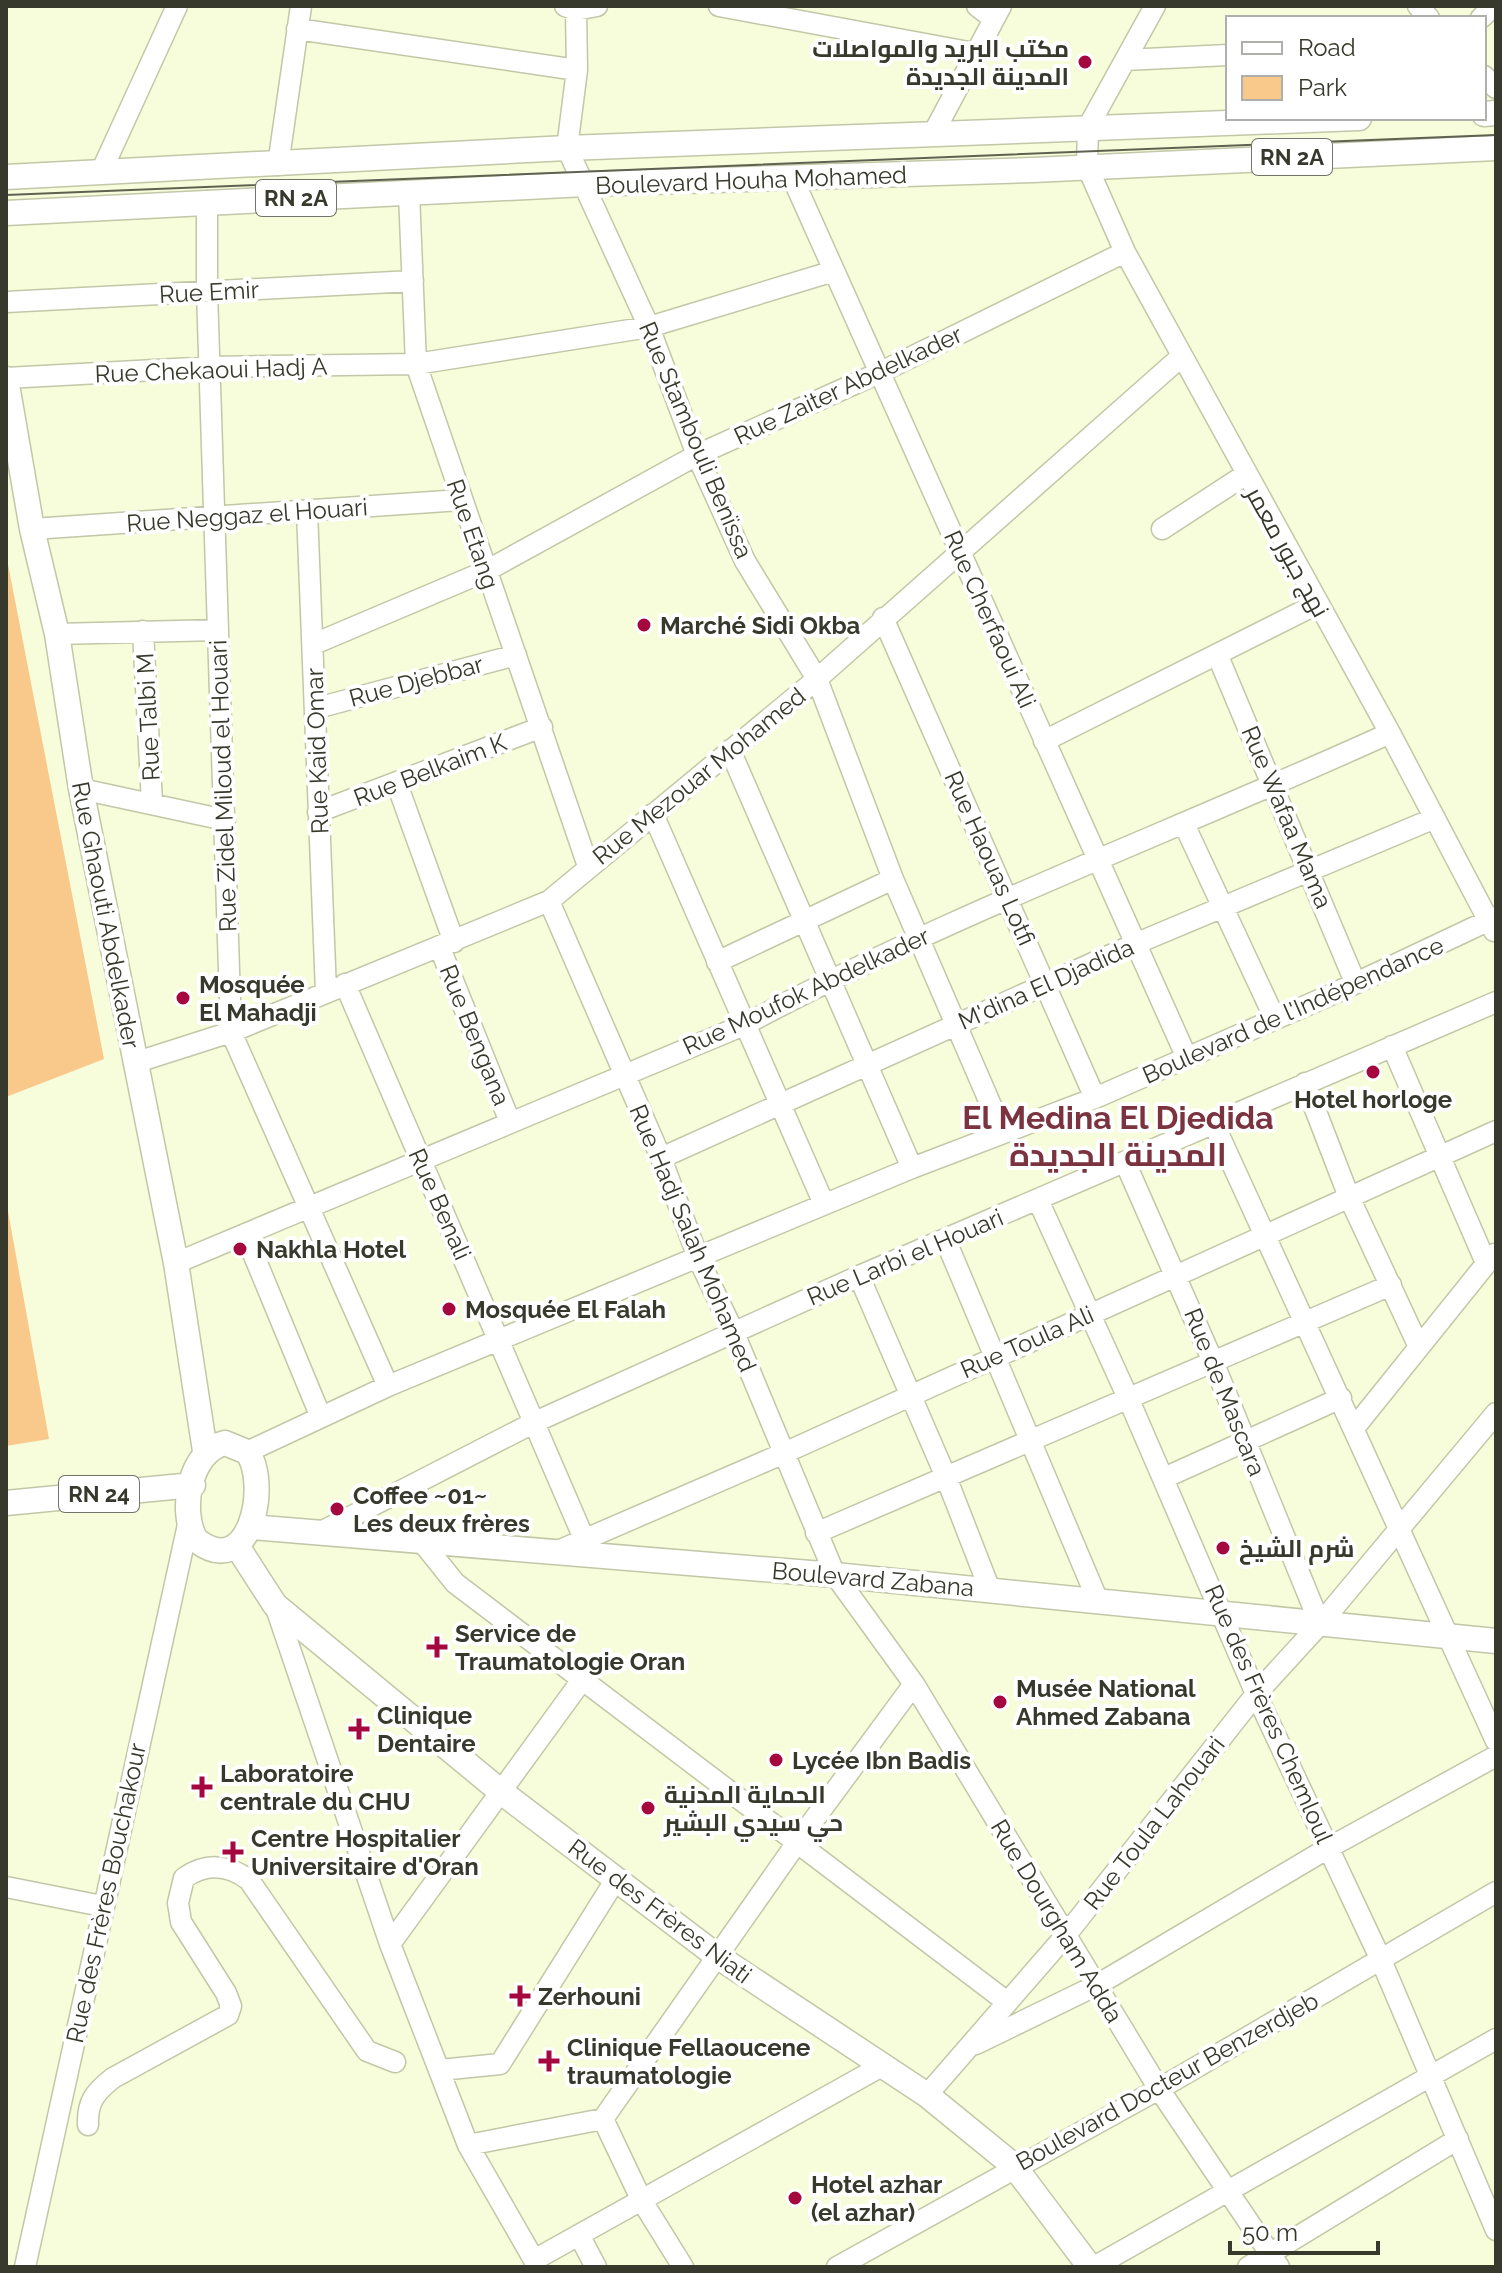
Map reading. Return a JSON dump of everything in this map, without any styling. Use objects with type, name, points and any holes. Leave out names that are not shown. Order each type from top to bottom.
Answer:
[{"type":"main road","name":"Boulevard Houha Mohamed","points":[[6,177],[567,148],[1299,120]]},
{"type":"main road","name":"Boulevard Houha Mohamed","points":[[6,213],[586,184],[793,179],[1496,148]]},
{"type":"main road","name":"Rue Ghaouti Abdelkader","points":[[6,378],[8,412],[57,634],[81,789],[176,1263],[205,1451]]},
{"type":"main road","points":[[225,1443],[247,1452],[257,1472],[244,1536],[214,1550],[196,1540],[189,1520],[197,1461],[205,1451],[225,1443]]},
{"type":"main road","name":"RN 24","points":[[6,1503],[193,1485]]},
{"type":"main road","name":"Boulevard Zabana","points":[[244,1536],[323,1531],[558,1551],[590,1548],[1496,1641]]},
{"type":"main road","name":"Rue des Frères Niati","points":[[244,1536],[275,1605],[500,1791],[717,1956],[880,2067],[927,2095],[1014,2166],[1092,2267]]},
{"type":"street","points":[[101,172],[177,6]]},
{"type":"street","points":[[278,165],[301,6]]},
{"type":"street","points":[[719,6],[974,53]]},
{"type":"street","points":[[933,134],[998,13],[977,6]]},
{"type":"street","points":[[1087,166],[1088,127],[1155,6]]},
{"type":"street","points":[[567,148],[577,70],[579,7]]},
{"type":"street","points":[[297,29],[577,70]]},
{"type":"street","points":[[1125,60],[1226,55]]},
{"type":"street","name":"Rue Stambouli Benïssa","points":[[567,148],[649,327],[697,455],[745,561],[817,679],[893,879],[921,937],[1003,1133]]},
{"type":"street","name":"نهج جبور معمر","points":[[1087,166],[1125,252],[1494,925]]},
{"type":"street","name":"Rue Cherfaoui Ali","points":[[793,179],[1187,1058]]},
{"type":"street","name":"Rue Etang","points":[[409,193],[416,364],[588,866]]},
{"type":"street","name":"Rue Zidel Miloud el Houari","points":[[207,201],[213,517],[231,1032],[388,1386]]},
{"type":"street","name":"Rue Zaiter Abdelkader","points":[[314,644],[486,571],[697,455],[881,372],[1125,252]]},
{"type":"street","name":"Rue Chekaoui Hadj A","points":[[6,378],[211,367],[416,364],[649,327],[834,271]]},
{"type":"street","name":"Rue Emir","points":[[6,302],[413,281]]},
{"type":"street","name":"Rue Mezouar Mohamed","points":[[134,1063],[231,1032],[549,901],[817,679],[1182,356]]},
{"type":"street","points":[[1162,529],[1245,475]]},
{"type":"street","name":"Rue Neggaz el Houari","points":[[32,529],[461,500]]},
{"type":"street","name":"Rue Kaid Omar","points":[[307,511],[317,708],[318,812],[336,988]]},
{"type":"street","points":[[1044,741],[1317,604]]},
{"type":"street","name":"Rue Haouas Lotfi","points":[[883,618],[1095,1098]]},
{"type":"street","points":[[57,634],[218,630]]},
{"type":"street","name":"Rue Talbi M","points":[[143,631],[152,803]]},
{"type":"street","name":"Rue Wafaa Mama","points":[[1217,654],[1312,872],[1355,982]]},
{"type":"street","name":"Rue Djebbar","points":[[317,708],[516,655]]},
{"type":"street","name":"Rue Belkaim K","points":[[318,812],[542,727]]},
{"type":"street","name":"Rue Moufok Abdelkader","points":[[176,1263],[624,1072],[744,1025],[829,980],[1007,897],[1184,824],[1390,733]]},
{"type":"street","points":[[730,750],[912,1168]]},
{"type":"street","name":"Rue Bengana","points":[[397,784],[447,945],[510,1122]]},
{"type":"street","points":[[81,789],[225,820]]},
{"type":"street","points":[[653,814],[824,1204]]},
{"type":"street","name":"M'dina El Djadida","points":[[661,1158],[1135,944],[1435,818]]},
{"type":"street","points":[[1184,824],[1275,1019]]},
{"type":"street","points":[[717,962],[893,879]]},
{"type":"street","name":"Rue Hadj Salah Mohamed","points":[[549,901],[661,1158],[699,1260],[734,1333],[835,1575]]},
{"type":"street","name":"Boulevard de l'Indépendance","points":[[247,1452],[320,1415],[388,1386],[699,1260],[912,1168],[1095,1098],[1355,982],[1494,925]]},
{"type":"street","name":"Rue Benali","points":[[336,988],[420,1161],[590,1548]]},
{"type":"street","name":"Rue Larbi el Houari","points":[[323,1531],[535,1422],[859,1276],[1496,1002]]},
{"type":"street","points":[[1355,1427],[1491,1257],[1440,1156],[1392,1046]]},
{"type":"street","points":[[1305,1083],[1349,1197],[1419,1347]]},
{"type":"street","points":[[1213,1122],[1496,1741]]},
{"type":"street","name":"Rue Toula Ali","points":[[590,1548],[910,1395],[1496,1131]]},
{"type":"street","name":"Rue de Mascara","points":[[1125,1162],[1177,1276],[1320,1624]]},
{"type":"street","name":"Rue des Frères Chemloul","points":[[1038,1200],[1164,1478],[1256,1694],[1381,1960],[1496,2230]]},
{"type":"street","points":[[245,1234],[320,1415]]},
{"type":"street","points":[[946,1241],[1098,1601]]},
{"type":"street","points":[[859,1276],[946,1477],[990,1590]]},
{"type":"street","points":[[816,1533],[1214,1364],[1391,1285]]},
{"type":"street","points":[[1164,1478],[1341,1398]]},
{"type":"street","name":"Rue Toula Lahouari","points":[[927,2095],[1066,1935],[1256,1694],[1399,1532],[1496,1413]]},
{"type":"street","name":"Rue des Frères Bouchakour","points":[[25,2267],[189,1520]]},
{"type":"street","points":[[419,1538],[455,1583],[1007,2002]]},
{"type":"street","name":"Rue Dourgham Adda","points":[[835,1575],[914,1684],[1159,2089],[1274,2260]]},
{"type":"street","points":[[275,1605],[390,1944],[468,2145],[534,2260],[880,2067]]},
{"type":"street","points":[[390,1944],[582,1680]]},
{"type":"street","points":[[468,2145],[603,2119],[796,1844],[914,1684]]},
{"type":"street","points":[[969,2047],[1097,1985],[1330,1847],[1496,1756]]},
{"type":"street","points":[[88,2125],[89,2103],[97,2091],[113,2078],[228,2015],[231,2006],[226,1993],[181,1922],[178,1903],[184,1878],[199,1867],[237,1871],[249,1880],[367,2051],[395,2062]]},
{"type":"street","points":[[440,2070],[500,2064],[616,1879]]},
{"type":"street","points":[[6,1887],[102,1906]]},
{"type":"street","name":"Boulevard Docteur Benzerdjeb","points":[[837,2267],[1014,2166],[1159,2089],[1496,1892]]},
{"type":"street","points":[[1092,2267],[1496,2039]]},
{"type":"street","points":[[603,2119],[642,2201],[683,2267]]},
{"type":"street","points":[[1248,2267],[1274,2260],[1458,2139]]},
{"type":"street","points":[[579,2235],[596,2267]]},
{"type":"green space","points":[[6,554],[104,1059],[6,1097]]},
{"type":"green space","points":[[6,1200],[49,1439],[6,1446]]},
{"type":"tram line","points":[[6,195],[1496,135]]},
{"type":"place","name":"مكتب البريد والمواصلات المدينة الجديدة","points":[[1085,62]]},
{"type":"place","name":"Marché Sidi Okba","points":[[644,625]]},
{"type":"place","name":"Mosquée El Mahadji","points":[[183,998]]},
{"type":"place","name":"Hotel horloge","points":[[1373,1072]]},
{"type":"place","name":"Nakhla Hotel","points":[[240,1249]]},
{"type":"place","name":"Mosquée El Falah","points":[[449,1309]]},
{"type":"place","name":"Coffee ~01~ Les deux frères","points":[[337,1509]]},
{"type":"place","name":"شرم الشيخ","points":[[1223,1548]]},
{"type":"place","name":"Service de Traumatologie Oran","points":[[437,1647]]},
{"type":"place","name":"Musée National Ahmed Zabana","points":[[1000,1702]]},
{"type":"place","name":"Clinique Dentaire","points":[[359,1729]]},
{"type":"place","name":"Lycée Ibn Badis","points":[[776,1760]]},
{"type":"place","name":"Laboratoire centrale du CHU","points":[[202,1787]]},
{"type":"place","name":"الحماية المدنية حي سيدي البشير","points":[[648,1808]]},
{"type":"place","name":"Centre Hospitalier Universitaire d'Oran","points":[[233,1852]]},
{"type":"place","name":"Zerhouni","points":[[520,1996]]},
{"type":"place","name":"Clinique Fellaoucene traumatologie","points":[[549,2061]]},
{"type":"place","name":"Hotel azhar (el azhar)","points":[[795,2198]]},
{"type":"district","name":"El Medina El Djedida المدينة الجديدة","points":[[1118,1136]]}]
